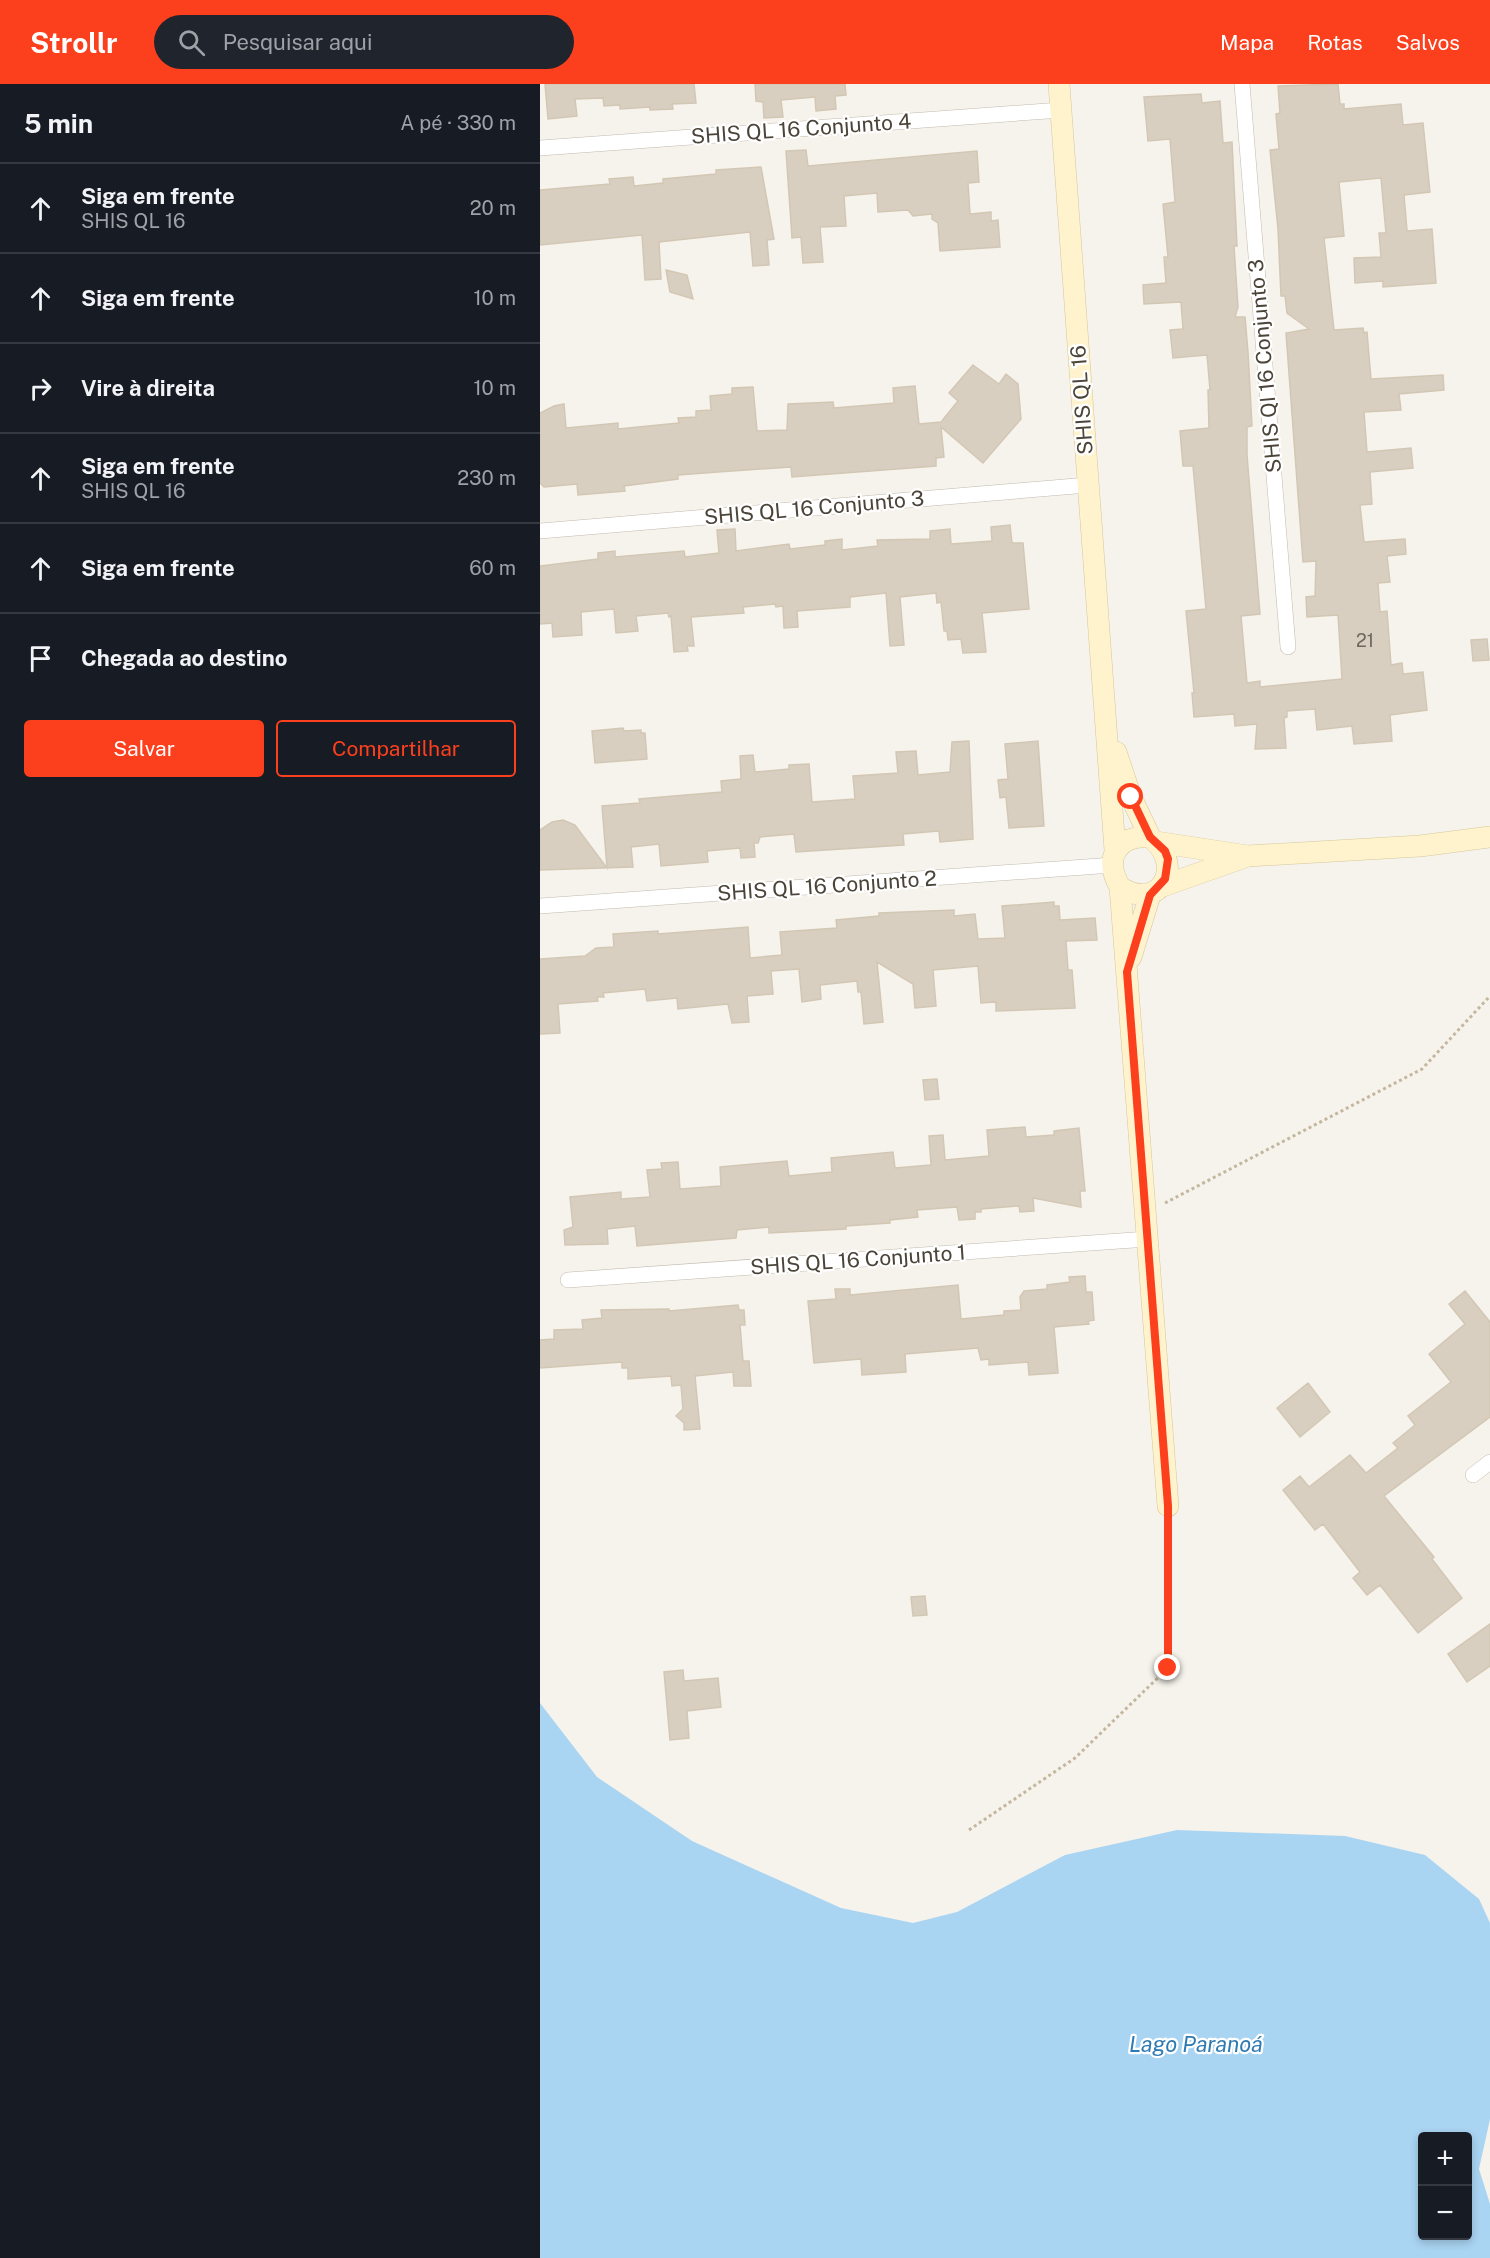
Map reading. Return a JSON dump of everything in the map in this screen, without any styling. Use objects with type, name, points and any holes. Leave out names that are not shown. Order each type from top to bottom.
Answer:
[{"type":"street","name":"SHIS QL 16","points":[[1059,84],[1107,717],[1114,858]]},
{"type":"street","name":"SHIS QI 16 Conjunto 3","points":[[1242,84],[1288,647]]},
{"type":"street","name":"SHIS QL 16 Conjunto 4","points":[[540,148],[1061,110]]},
{"type":"street","name":"SHIS QL 16 Conjunto 3","points":[[540,531],[1088,485]]},
{"type":"street","name":"SHIS QL 16","points":[[1107,717],[1124,781],[1153,839]]},
{"type":"street","points":[[1168,1506],[1120,887],[1114,858],[1131,837],[1248,856],[1487,840]]},
{"type":"street","points":[[1127,972],[1155,891],[1167,873],[1168,859],[1153,839]]},
{"type":"street","points":[[1120,887],[1130,894],[1155,891],[1248,856]]},
{"type":"street","name":"SHIS QL 16 Conjunto 2","points":[[540,906],[1114,858]]},
{"type":"street","name":"SHIS QL 16 Conjunto 1","points":[[568,1280],[1148,1239]]},
{"type":"street","points":[[1473,1475],[1490,1462]]},
{"type":"path","points":[[1147,1212],[1422,1069],[1490,996]]},
{"type":"path","points":[[969,1830],[1075,1758],[1168,1668],[1168,1506]]},
{"type":"water","name":"Lago Paranoá","points":[[540,1703],[597,1777],[692,1841],[841,1908],[913,1923],[957,1912],[1065,1855],[1177,1830],[1345,1836],[1425,1855],[1479,1899],[1490,1923],[1490,2119],[1479,2169],[1490,2204],[1490,2258],[540,2258]]},
{"type":"building","points":[[545,84],[694,84],[696,103],[672,104],[673,109],[650,110],[650,107],[620,109],[620,105],[604,106],[603,98],[575,99],[577,116],[548,119]]},
{"type":"building","points":[[755,84],[845,84],[846,95],[835,96],[836,109],[816,111],[815,97],[781,100],[783,117],[764,118],[763,102],[756,101]]},
{"type":"building","points":[[1338,84],[1340,104],[1344,104],[1344,109],[1401,104],[1403,125],[1423,123],[1430,192],[1404,195],[1407,231],[1432,229],[1436,283],[1383,287],[1383,281],[1355,283],[1354,258],[1381,257],[1379,233],[1386,233],[1381,178],[1339,182],[1344,236],[1324,238],[1334,330],[1363,328],[1364,333],[1367,332],[1371,379],[1443,375],[1444,390],[1399,394],[1401,410],[1364,412],[1367,452],[1411,448],[1413,468],[1370,472],[1372,504],[1360,505],[1364,542],[1405,539],[1406,554],[1387,556],[1390,582],[1378,583],[1380,612],[1387,611],[1391,665],[1402,663],[1403,674],[1423,672],[1427,710],[1390,715],[1392,741],[1354,744],[1352,726],[1317,730],[1315,709],[1287,711],[1287,717],[1284,718],[1286,748],[1255,749],[1257,724],[1235,726],[1234,714],[1194,717],[1192,693],[1194,693],[1186,611],[1206,609],[1193,466],[1183,466],[1180,431],[1209,428],[1208,390],[1210,390],[1207,355],[1173,358],[1170,330],[1183,329],[1181,302],[1144,304],[1143,285],[1166,283],[1164,257],[1168,257],[1163,204],[1175,202],[1170,139],[1148,141],[1144,97],[1201,94],[1202,103],[1220,101],[1223,143],[1232,142],[1237,246],[1234,246],[1238,307],[1235,317],[1245,317],[1248,352],[1252,426],[1247,427],[1247,455],[1260,614],[1241,616],[1247,683],[1260,681],[1260,687],[1342,679],[1338,615],[1307,617],[1306,597],[1315,596],[1316,561],[1303,562],[1286,333],[1309,329],[1287,313],[1285,296],[1281,296],[1278,229],[1270,150],[1279,149],[1276,114],[1280,113],[1278,86]]},
{"type":"building","points":[[806,150],[808,166],[977,151],[979,182],[968,183],[970,214],[991,212],[991,221],[998,220],[1000,247],[940,251],[938,223],[932,219],[932,214],[913,216],[908,210],[878,212],[877,193],[844,196],[846,226],[820,227],[823,262],[803,263],[801,237],[792,238],[786,151]]},
{"type":"building","points":[[761,167],[774,239],[767,240],[769,265],[753,266],[750,232],[659,242],[661,279],[645,280],[642,235],[540,245],[540,190],[610,184],[609,179],[633,177],[634,186],[663,183],[663,179],[716,174],[716,170]]},
{"type":"building","points":[[666,270],[687,275],[693,299],[670,292]]},
{"type":"building","points":[[973,365],[999,384],[1006,374],[1018,384],[1021,419],[983,463],[941,427],[944,457],[936,458],[936,466],[792,477],[791,467],[678,475],[678,479],[624,486],[625,491],[578,495],[577,484],[544,487],[540,483],[540,413],[554,406],[564,404],[566,428],[618,423],[618,429],[679,423],[678,418],[696,417],[696,411],[711,410],[710,396],[732,394],[732,388],[753,387],[757,431],[787,430],[788,404],[833,402],[834,408],[894,403],[893,388],[915,386],[919,424],[941,422],[958,401],[949,393]]},
{"type":"building","points":[[1010,525],[1012,543],[1023,543],[1029,609],[982,613],[986,652],[963,653],[961,639],[948,640],[947,631],[944,631],[941,602],[937,603],[936,593],[900,597],[904,645],[890,646],[886,593],[850,597],[850,607],[797,611],[798,627],[784,628],[783,606],[776,607],[775,604],[743,607],[744,613],[691,617],[694,646],[687,646],[688,651],[674,652],[671,616],[669,617],[668,613],[636,616],[638,631],[616,633],[614,609],[581,612],[582,635],[553,637],[552,623],[540,624],[540,566],[598,559],[598,553],[615,551],[615,557],[684,551],[685,557],[719,553],[717,530],[735,529],[736,551],[789,544],[790,549],[825,545],[825,541],[842,539],[842,550],[878,546],[877,540],[930,539],[930,531],[950,529],[951,544],[992,541],[991,527]]},
{"type":"building","points":[[1487,639],[1489,660],[1473,661],[1471,640]]},
{"type":"building","points":[[623,728],[624,731],[641,730],[641,733],[645,733],[647,759],[595,763],[592,731]]},
{"type":"building","points":[[969,741],[973,839],[940,842],[939,831],[903,834],[904,845],[796,852],[794,834],[760,837],[758,843],[754,843],[755,857],[741,858],[740,848],[707,851],[708,862],[661,866],[659,844],[631,847],[633,867],[607,868],[602,806],[640,803],[639,799],[722,792],[721,781],[741,779],[740,756],[753,755],[755,772],[789,769],[789,765],[809,764],[812,802],[855,799],[853,776],[898,773],[896,752],[916,751],[918,775],[950,772],[952,742]]},
{"type":"building","points":[[1038,741],[1044,826],[1009,828],[1006,797],[1000,798],[998,780],[1008,779],[1005,744]]},
{"type":"building","points":[[563,820],[575,825],[607,868],[540,870],[540,830],[552,822]]},
{"type":"building","points":[[1054,902],[1054,906],[1059,906],[1060,920],[1095,918],[1097,940],[1066,941],[1068,970],[1072,970],[1075,1008],[996,1011],[996,1002],[981,1003],[978,966],[933,970],[936,1006],[915,1008],[913,984],[877,962],[883,1022],[864,1024],[861,992],[858,992],[857,981],[820,985],[821,999],[802,1002],[799,969],[771,971],[773,994],[747,996],[749,1022],[732,1023],[728,1004],[678,1009],[677,998],[647,1001],[645,989],[603,993],[604,997],[597,997],[598,1001],[558,1004],[560,1033],[540,1034],[540,959],[585,956],[596,948],[614,947],[613,934],[658,931],[658,934],[748,927],[750,958],[782,955],[780,932],[837,928],[836,920],[879,916],[879,913],[954,910],[954,916],[975,914],[978,939],[1005,938],[1002,906]]},
{"type":"building","points":[[937,1079],[939,1099],[925,1100],[923,1080]]},
{"type":"building","points":[[1025,1127],[1026,1137],[1054,1135],[1054,1131],[1079,1128],[1085,1191],[1080,1191],[1081,1207],[1033,1198],[1034,1211],[1020,1212],[1019,1206],[981,1209],[981,1212],[975,1212],[975,1219],[959,1220],[957,1207],[917,1210],[918,1217],[890,1220],[890,1223],[846,1226],[846,1229],[769,1233],[769,1227],[737,1230],[736,1238],[637,1246],[635,1226],[607,1229],[608,1244],[565,1245],[564,1230],[573,1227],[570,1197],[621,1192],[621,1199],[650,1197],[647,1170],[662,1169],[661,1163],[678,1162],[680,1189],[721,1186],[720,1167],[787,1161],[789,1176],[832,1172],[831,1158],[893,1152],[895,1168],[931,1165],[929,1136],[943,1135],[945,1160],[989,1156],[987,1130]]},
{"type":"building","points":[[1085,1276],[1086,1292],[1092,1292],[1094,1320],[1088,1321],[1089,1324],[1054,1327],[1058,1373],[1029,1375],[1028,1362],[989,1365],[989,1359],[981,1360],[978,1348],[905,1354],[906,1372],[862,1375],[861,1359],[814,1363],[808,1301],[836,1299],[835,1289],[850,1289],[850,1295],[958,1285],[961,1319],[1004,1315],[1004,1311],[1021,1310],[1020,1297],[1024,1291],[1047,1289],[1047,1285],[1070,1282],[1069,1277]]},
{"type":"building","points":[[1465,1291],[1490,1322],[1490,1417],[1384,1496],[1434,1557],[1432,1559],[1462,1598],[1418,1633],[1380,1585],[1367,1595],[1353,1578],[1360,1572],[1323,1524],[1315,1530],[1283,1490],[1300,1476],[1309,1487],[1350,1455],[1366,1473],[1398,1448],[1393,1443],[1415,1425],[1408,1416],[1451,1382],[1429,1354],[1465,1324],[1449,1304]]},
{"type":"building","points":[[738,1305],[739,1310],[744,1310],[745,1325],[740,1325],[743,1361],[749,1361],[751,1386],[734,1386],[733,1372],[695,1376],[700,1429],[684,1430],[684,1423],[676,1416],[683,1409],[681,1385],[672,1386],[671,1376],[628,1379],[628,1368],[622,1368],[622,1362],[540,1368],[540,1340],[554,1339],[554,1330],[583,1329],[582,1320],[602,1318],[601,1310],[669,1309],[669,1311]]},
{"type":"building","points":[[1308,1383],[1330,1412],[1300,1437],[1277,1408]]},
{"type":"building","points":[[925,1596],[927,1615],[913,1616],[911,1597]]},
{"type":"building","points":[[1490,1624],[1490,1666],[1467,1682],[1448,1654]]},
{"type":"building","points":[[683,1670],[684,1681],[718,1678],[721,1707],[687,1711],[689,1738],[670,1740],[664,1672]]},
{"type":"route","points":[[1131,797],[1150,837],[1165,851],[1168,859],[1165,879],[1160,887],[1150,895],[1127,972],[1168,1506],[1168,1668]]}]
